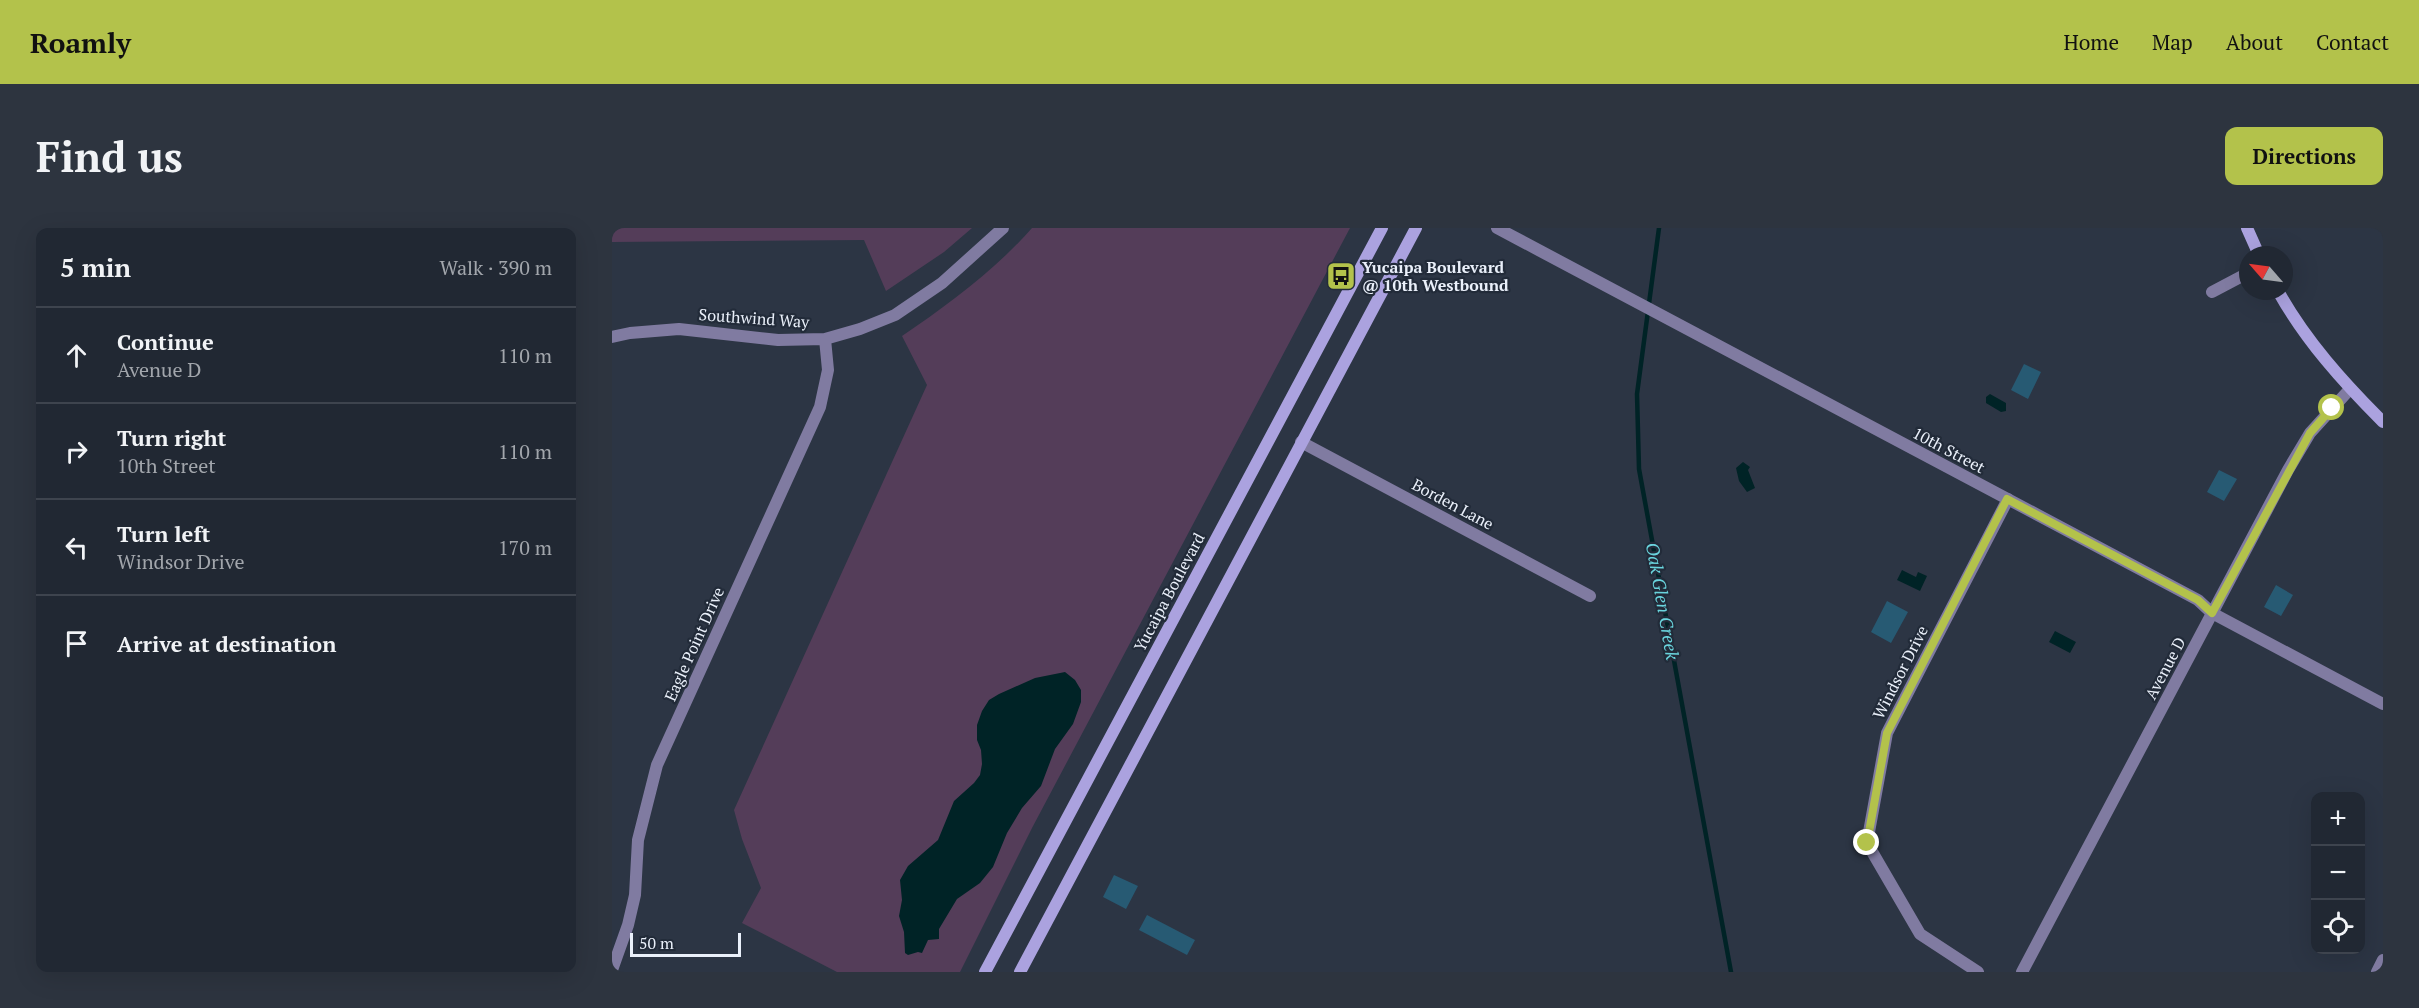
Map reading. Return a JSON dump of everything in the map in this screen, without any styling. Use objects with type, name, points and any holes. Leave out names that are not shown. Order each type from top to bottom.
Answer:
[{"type":"main road","name":"Yucaipa Boulevard","points":[[985,972],[1382,228]]},
{"type":"main road","points":[[1020,972],[1416,228]]},
{"type":"main road","points":[[2247,228],[2255,246]]},
{"type":"main road","points":[[2284,300],[2307,337],[2350,389],[2383,422]]},
{"type":"street","name":"Southwind Way","points":[[612,337],[630,333],[678,329],[778,339],[825,339],[860,329],[895,315],[942,283],[1003,228]]},
{"type":"street","name":"10th Street","points":[[1497,228],[2198,600],[2212,613],[2383,704]]},
{"type":"street","points":[[2212,292],[2239,278]]},
{"type":"street","name":"Eagle Point Drive","points":[[612,970],[631,915],[635,895],[638,840],[657,765],[820,407],[828,370],[825,339]]},
{"type":"street","name":"Avenue D","points":[[2022,972],[2310,433],[2350,389]]},
{"type":"street","name":"Borden Lane","points":[[1301,442],[1590,596]]},
{"type":"street","name":"Windsor Drive","points":[[1978,972],[1920,934],[1867,843],[1887,733],[2007,499]]},
{"type":"street","points":[[2377,972],[2383,960]]},
{"type":"shaded area","points":[[612,228],[972,228],[944,252],[886,291],[864,240],[612,242]]},
{"type":"shaded area","points":[[1032,228],[1350,228],[1032,828],[960,972],[837,972],[742,923],[761,888],[742,839],[734,810],[927,385],[902,336],[970,286],[1002,259]]},
{"type":"shaded area","points":[[1990,394],[2006,403],[2006,411],[2001,412],[1986,403],[1986,397]]},
{"type":"shaded area","points":[[1743,462],[1750,467],[1748,470],[1755,488],[1747,492],[1739,481],[1736,468]]},
{"type":"shaded area","points":[[1902,570],[1916,577],[1918,572],[1927,576],[1920,591],[1897,580]]},
{"type":"shaded area","points":[[2055,631],[2076,642],[2070,653],[2049,642]]},
{"type":"shaded area","points":[[1065,672],[1075,680],[1081,690],[1081,702],[1073,724],[1055,749],[1041,786],[1022,808],[1007,833],[993,867],[980,883],[957,899],[939,929],[939,939],[928,940],[922,953],[908,955],[905,953],[904,932],[899,916],[902,900],[900,880],[908,866],[938,840],[954,801],[980,775],[982,764],[981,750],[977,740],[977,725],[982,711],[989,700],[999,694],[1035,678]]},
{"type":"building","points":[[2024,364],[2041,372],[2028,399],[2011,390]]},
{"type":"building","points":[[2219,470],[2237,479],[2224,501],[2207,492]]},
{"type":"building","points":[[2276,585],[2293,595],[2281,616],[2264,607]]},
{"type":"building","points":[[1887,601],[1908,612],[1891,643],[1871,632]]},
{"type":"building","points":[[1114,875],[1138,886],[1126,909],[1103,897]]},
{"type":"building","points":[[1147,915],[1195,940],[1187,955],[1139,930]]},
{"type":"waterway","name":"Oak Glen Creek","points":[[1659,228],[1637,394],[1639,469],[1731,972]]},
{"type":"place","name":"Yucaipa Boulevard @ 10th Westbound","points":[[1341,276]]},
{"type":"route","points":[[1867,843],[1887,733],[2007,499],[2198,600],[2212,613],[2288,470],[2310,433],[2332,408]]}]
